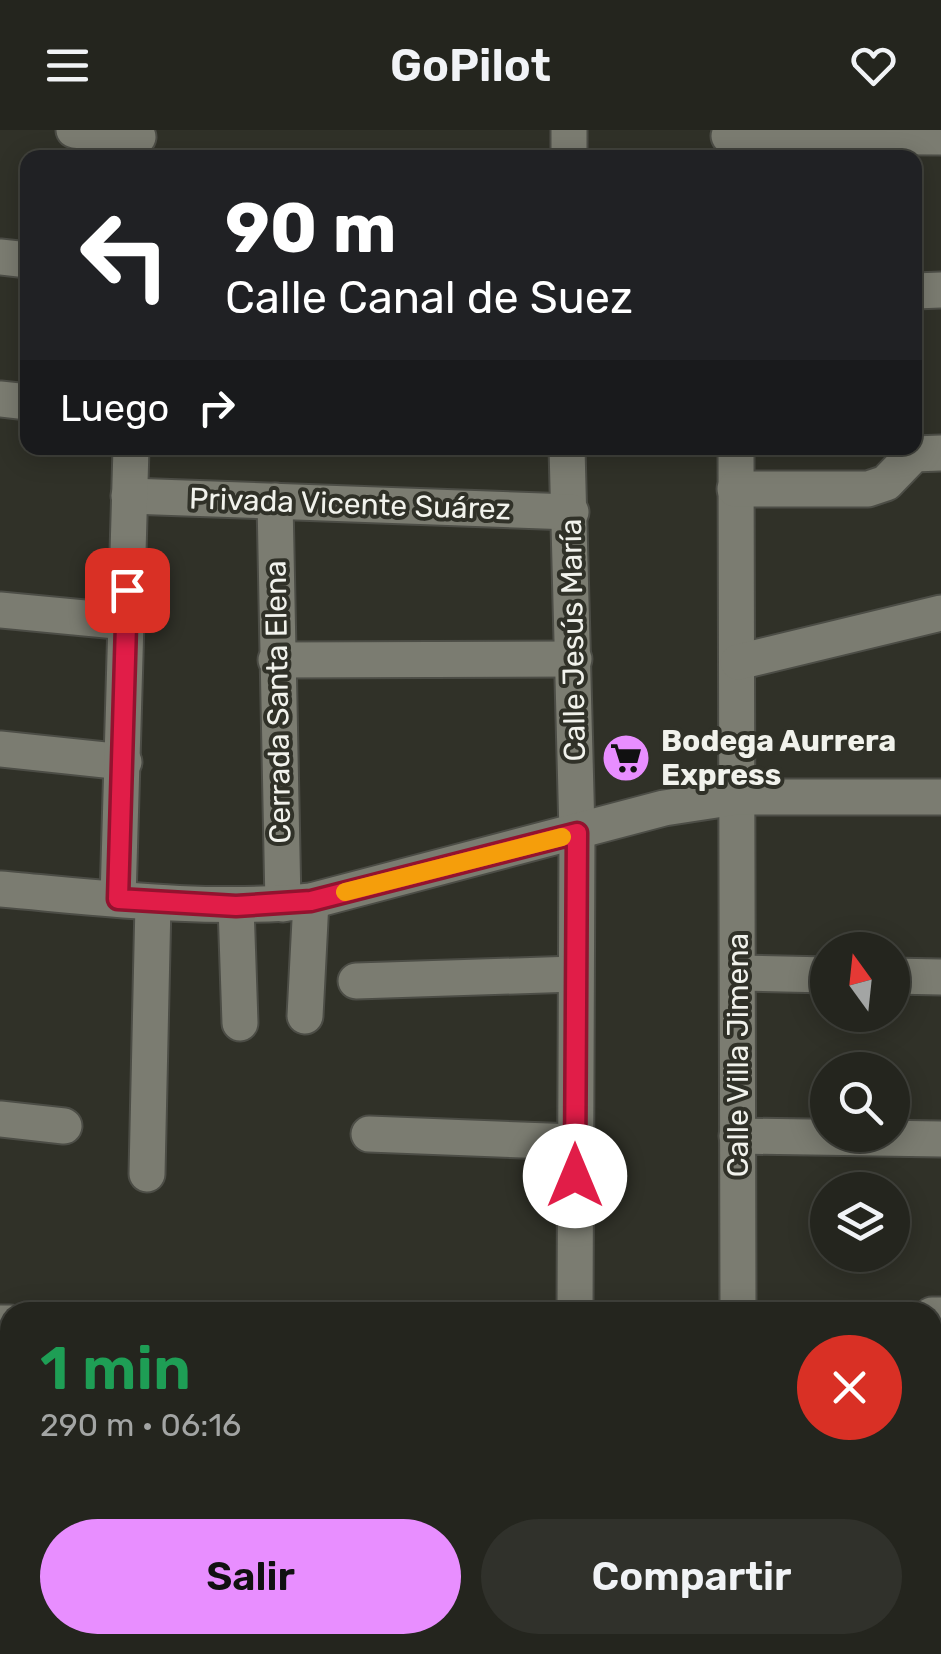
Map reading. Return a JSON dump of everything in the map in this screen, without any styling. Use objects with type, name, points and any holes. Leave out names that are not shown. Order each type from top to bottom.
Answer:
[{"type":"street","points":[[74,130],[138,141]]},
{"type":"street","points":[[730,141],[941,136]]},
{"type":"street","points":[[131,455],[124,762],[136,901],[148,1174]]},
{"type":"street","name":"Calle Jesús María","points":[[568,455],[577,833],[576,1302]]},
{"type":"street","name":"Calle Villa Jimena","points":[[736,455],[738,1302]]},
{"type":"street","points":[[736,489],[868,488],[886,483],[913,455]]},
{"type":"street","name":"Privada Vicente Suárez","points":[[129,496],[571,512]]},
{"type":"street","name":"Cerrada Santa Elena","points":[[275,501],[276,660],[305,1016]]},
{"type":"street","points":[[0,610],[126,622]]},
{"type":"street","points":[[738,662],[941,613]]},
{"type":"street","points":[[276,660],[574,658]]},
{"type":"street","points":[[0,750],[124,762]]},
{"type":"street","points":[[0,889],[236,906],[297,902],[664,808],[736,796],[941,796]]},
{"type":"street","points":[[236,906],[240,1023]]},
{"type":"street","points":[[739,973],[810,975]]},
{"type":"street","points":[[356,981],[576,974]]},
{"type":"street","points":[[910,977],[941,978]]},
{"type":"street","points":[[0,1119],[64,1126]]},
{"type":"street","points":[[369,1134],[575,1142]]},
{"type":"street","points":[[737,1136],[941,1138]]},
{"type":"slow traffic","points":[[345,892],[562,837]]},
{"type":"place","name":"Bodega Aurrera Express","points":[[626,758]]},
{"type":"route","points":[[127,590],[118,899],[236,906],[311,901],[577,833],[575,1176]]}]
